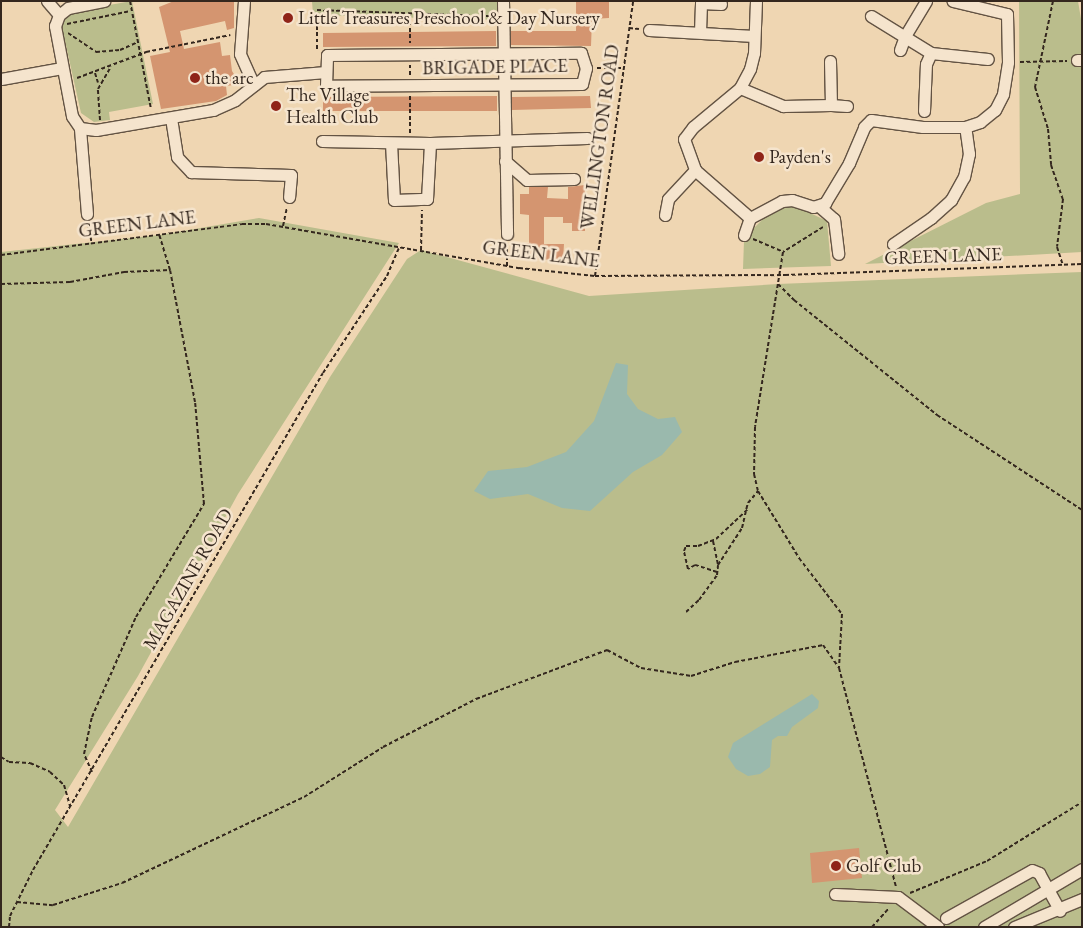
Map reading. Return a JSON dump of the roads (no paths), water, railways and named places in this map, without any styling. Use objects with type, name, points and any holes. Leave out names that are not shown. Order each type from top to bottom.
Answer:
[{"type":"street","points":[[47,1],[58,22],[64,81],[72,116],[80,128],[87,214]]},
{"type":"street","points":[[58,22],[68,8],[104,1]]},
{"type":"street","points":[[244,1],[240,54],[254,85]]},
{"type":"street","points":[[503,1],[507,234]]},
{"type":"street","points":[[756,1],[750,70],[740,88],[693,127],[684,139],[695,170],[750,218],[757,217],[769,206],[792,200],[820,207],[834,220],[838,254]]},
{"type":"street","points":[[900,50],[905,36],[926,1]]},
{"type":"street","points":[[820,207],[850,163],[866,122],[965,127],[980,122],[995,110],[1003,94],[1008,62],[1007,14],[953,1]]},
{"type":"street","points":[[700,32],[701,3],[721,4]]},
{"type":"street","points":[[871,16],[931,53],[988,59]]},
{"type":"street","points":[[649,30],[754,36]]},
{"type":"street","name":"BRIGADE PLACE","points":[[581,53],[586,68],[582,84],[326,86],[327,54],[504,54],[581,53]]},
{"type":"street","points":[[924,111],[926,64],[931,53]]},
{"type":"street","points":[[830,62],[831,106]]},
{"type":"street","points":[[1,80],[62,68]]},
{"type":"street","points":[[80,128],[102,129],[213,113],[235,100],[264,77],[279,73],[326,72]]},
{"type":"street","points":[[740,88],[783,106],[847,106]]},
{"type":"street","points":[[171,118],[177,157],[191,172],[291,175],[289,197]]},
{"type":"street","points":[[893,244],[931,218],[951,200],[964,176],[970,154],[965,127]]},
{"type":"street","points":[[322,141],[430,143],[587,138]]},
{"type":"street","points":[[391,143],[394,200],[427,199],[430,143]]},
{"type":"street","points":[[505,161],[527,180],[574,179]]},
{"type":"street","points":[[665,215],[668,199],[695,170]]},
{"type":"street","points":[[744,234],[750,218]]},
{"type":"street","points":[[835,894],[898,897],[942,922],[1032,870],[1039,873],[1060,911]]},
{"type":"street","points":[[984,927],[1082,870]]},
{"type":"street","points":[[1014,927],[1060,911],[1082,899]]},
{"type":"place","name":"Little Treasures Preschool & Day Nursery","points":[[288,18]]},
{"type":"place","name":"the arc","points":[[195,78]]},
{"type":"place","name":"The Village Health Club","points":[[276,106]]},
{"type":"place","name":"Payden's","points":[[759,157]]},
{"type":"place","name":"Golf Club","points":[[836,866]]}]
